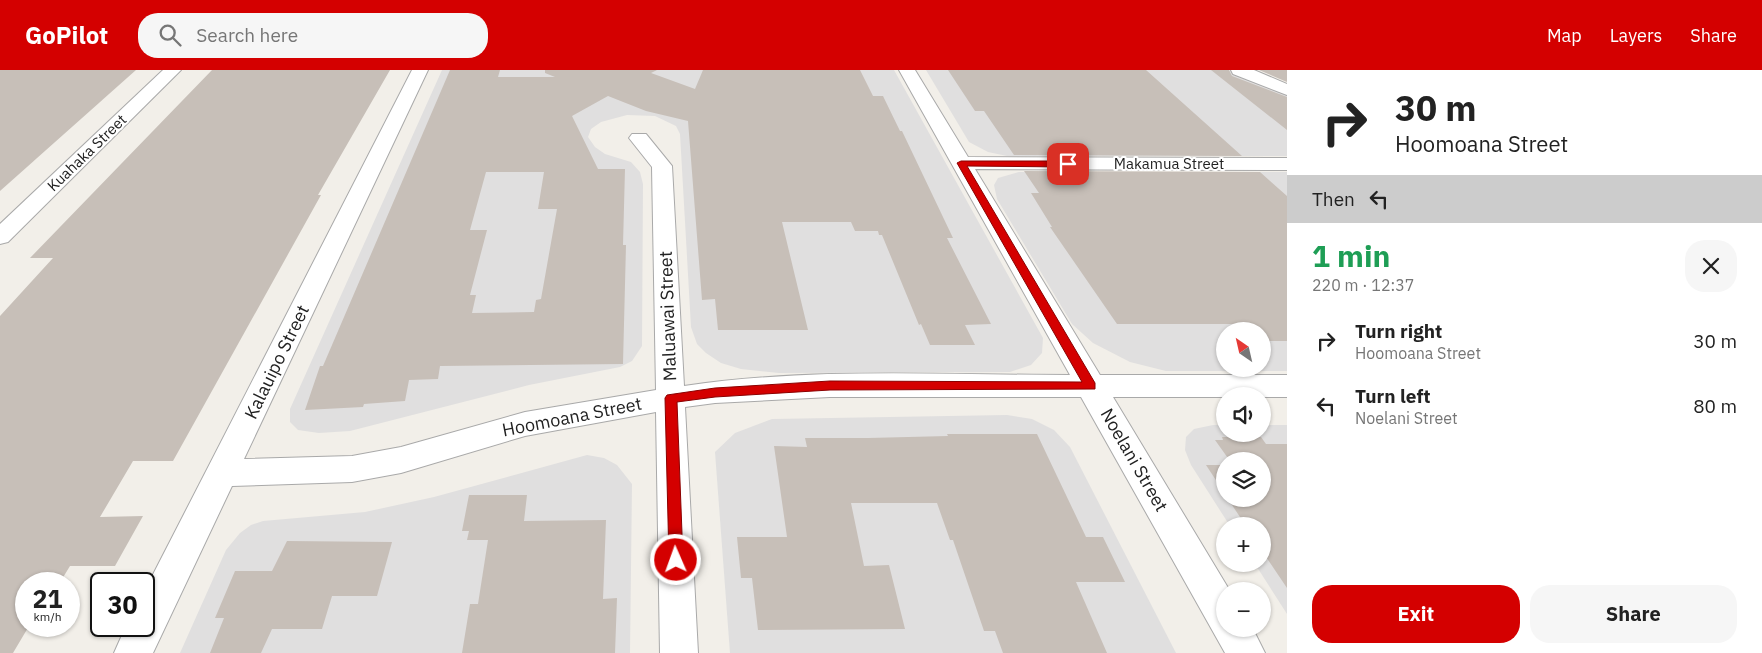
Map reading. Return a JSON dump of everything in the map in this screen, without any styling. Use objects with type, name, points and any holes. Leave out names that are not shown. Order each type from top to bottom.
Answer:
[{"type":"street","name":"Kuahaka Street","points":[[0,237],[173,70]]},
{"type":"street","name":"Kalauipo Street","points":[[133,653],[420,70]]},
{"type":"street","name":"Noelani Street","points":[[907,70],[1216,601]]},
{"type":"street","points":[[1240,70],[1287,90]]},
{"type":"street","name":"Maluawai Street","points":[[639,138],[662,166],[679,653]]},
{"type":"street","name":"Makamua Street","points":[[961,163],[1287,164]]},
{"type":"street","name":"Hoomoana Street","points":[[222,473],[352,469],[401,460],[525,424],[715,392],[830,386],[1287,386]]},
{"type":"street","points":[[1237,637],[1246,653]]},
{"type":"shaded area","points":[[442,70],[894,70],[1043,338],[1042,353],[1031,365],[1010,372],[779,373],[741,369],[721,363],[697,344],[691,327],[680,134],[676,126],[655,116],[627,115],[601,122],[591,129],[588,137],[595,147],[605,154],[631,162],[640,172],[643,184],[642,346],[632,361],[620,367],[529,385],[350,431],[319,433],[298,430],[290,422],[290,409]]},
{"type":"shaded area","points":[[926,70],[1228,70],[1287,95],[1287,156],[1007,156],[988,152],[969,142]]},
{"type":"shaded area","points":[[1019,172],[1287,172],[1287,371],[1271,371],[1271,322],[1216,322],[1216,371],[1166,371],[1130,362],[1093,343],[1072,324],[997,199],[994,185],[998,178]]},
{"type":"shaded area","points":[[1007,415],[1032,419],[1054,430],[1070,447],[1176,653],[730,653],[715,452],[735,433],[772,419]]},
{"type":"shaded area","points":[[1216,425],[1216,442],[1271,442],[1271,425],[1287,425],[1287,614],[1271,589],[1271,582],[1267,582],[1260,572],[1271,572],[1271,517],[1224,517],[1218,507],[1271,507],[1271,452],[1216,452],[1216,504],[1191,465],[1185,450],[1186,437],[1194,429]]},
{"type":"shaded area","points":[[587,455],[604,458],[617,465],[632,484],[630,653],[180,653],[226,550],[240,533],[251,525],[263,521],[365,512],[434,497]]},
{"type":"building","points":[[0,70],[136,70],[0,191]]},
{"type":"building","points":[[212,70],[390,70],[318,195],[321,195],[173,461],[133,461],[100,517],[143,516],[115,566],[70,566],[66,572],[15,572],[15,637],[22,637],[13,653],[0,653],[0,316],[53,258],[30,258]]},
{"type":"building","points":[[450,70],[500,70],[498,77],[555,77],[545,73],[545,70],[657,70],[651,73],[695,89],[703,70],[860,70],[873,96],[883,96],[900,131],[902,131],[953,238],[947,238],[991,324],[965,325],[975,345],[930,345],[921,324],[919,325],[882,235],[879,235],[878,231],[855,231],[851,222],[782,222],[808,330],[718,330],[715,299],[702,300],[688,121],[646,111],[608,96],[572,116],[598,169],[625,169],[623,245],[626,245],[623,364],[440,366],[438,379],[409,380],[405,401],[364,404],[363,407],[305,410],[320,366],[323,366]],"holes":[[[486,172],[544,172],[538,209],[557,209],[541,299],[536,300],[534,312],[472,313],[476,295],[470,295],[487,230],[470,230]]]},
{"type":"building","points":[[948,70],[1146,70],[1242,156],[1014,155],[984,111],[975,111]]},
{"type":"building","points":[[1211,70],[1229,70],[1232,76],[1287,97],[1287,130]]},
{"type":"building","points":[[1259,70],[1287,70],[1287,82]]},
{"type":"building","points":[[1024,171],[1260,172],[1287,196],[1287,341],[1271,341],[1271,322],[1117,324],[1050,227],[1052,227],[1031,193],[1039,193]]},
{"type":"building","points":[[947,434],[1037,434],[1086,537],[1103,537],[1125,582],[1076,582],[1107,653],[1003,653],[995,631],[984,631],[953,540],[950,540],[937,503],[851,503],[864,566],[889,565],[905,629],[758,630],[752,578],[741,578],[737,537],[787,537],[774,446],[807,447],[805,438],[948,436]]},
{"type":"building","points":[[1216,442],[1287,444],[1287,588],[1271,564],[1271,517],[1240,517],[1233,507],[1271,507],[1271,452],[1224,452]]},
{"type":"building","points":[[1206,465],[1216,465],[1216,480]]},
{"type":"building","points":[[469,495],[527,495],[524,521],[606,520],[603,599],[617,598],[615,653],[462,653],[470,604],[478,604],[488,540],[467,540],[469,531],[462,531]]},
{"type":"building","points":[[287,541],[392,542],[377,596],[332,596],[322,629],[272,629],[261,653],[210,653],[224,618],[215,618],[235,571],[272,571]]},
{"type":"route","points":[[676,560],[671,398],[715,392],[830,386],[1091,386],[961,163],[1068,164]]}]
